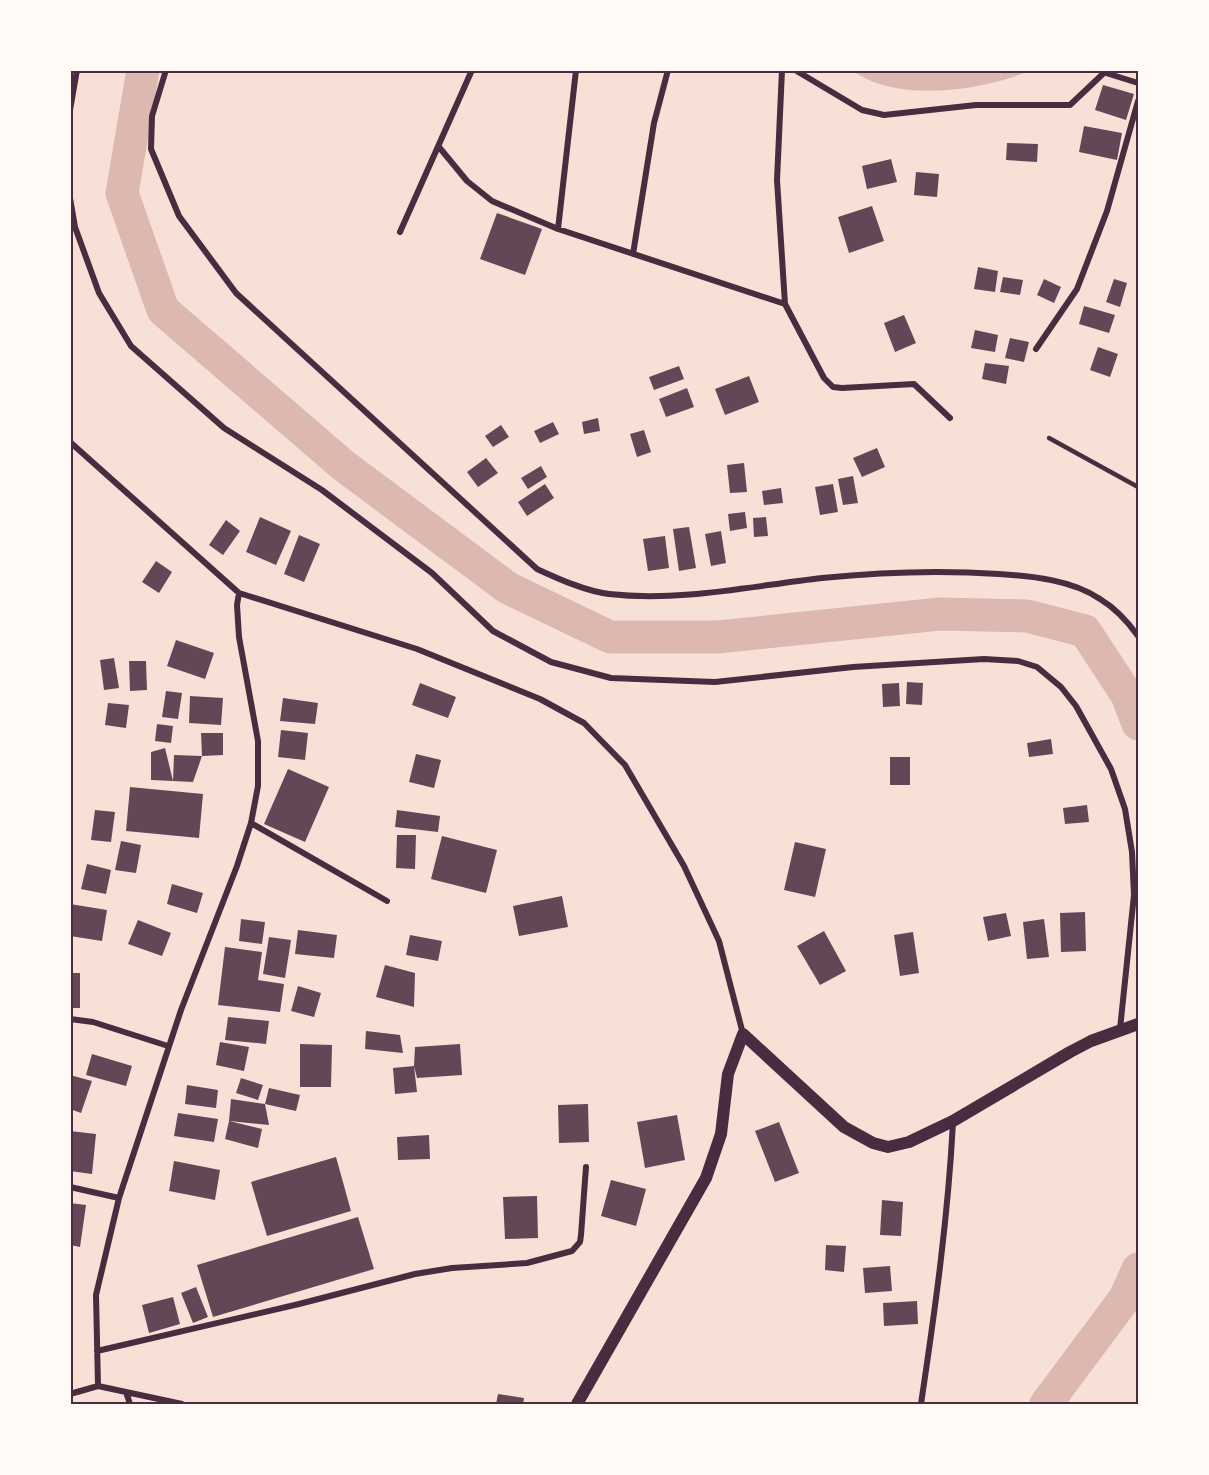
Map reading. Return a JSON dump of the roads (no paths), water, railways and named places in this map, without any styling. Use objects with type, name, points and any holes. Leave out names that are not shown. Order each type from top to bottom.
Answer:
[{"type":"main road","points":[[577,1404],[706,1178],[721,1134],[728,1074],[743,1034],[844,1127],[873,1143],[888,1147],[909,1142],[953,1121],[1070,1052],[1120,1029],[1138,1024]]},
{"type":"street","points":[[70,110],[77,70]]},
{"type":"street","points":[[166,70],[152,116],[151,149],[178,216],[236,293],[537,569],[563,581],[608,594],[667,596],[824,578],[907,572],[963,572],[1026,576],[1071,586],[1099,598],[1130,624],[1138,636]]},
{"type":"street","points":[[400,232],[472,70]]},
{"type":"street","points":[[558,229],[576,70]]},
{"type":"street","points":[[633,254],[654,123],[668,70]]},
{"type":"street","points":[[782,70],[777,180],[785,304],[814,363],[833,387],[914,384],[950,418]]},
{"type":"street","points":[[795,70],[862,110],[884,115],[976,105],[1070,105],[1107,72],[1138,83]]},
{"type":"street","points":[[1036,349],[1077,289],[1107,211],[1138,101]]},
{"type":"street","points":[[439,147],[467,181],[492,201],[558,229],[785,304]]},
{"type":"street","points":[[70,198],[75,228],[99,293],[131,346],[224,428],[322,490],[432,573],[493,631],[551,662],[611,678],[715,682],[853,667],[984,659],[1018,661],[1037,667],[1061,687],[1076,706],[1111,769],[1125,809],[1132,852],[1134,895],[1120,1029]]},
{"type":"street","points":[[70,442],[239,593],[417,649],[540,699],[584,723],[625,765],[684,866],[719,941],[743,1034]]},
{"type":"street","points":[[98,1386],[96,1295],[119,1198],[168,1046],[237,866],[251,823],[258,786],[258,741],[239,636],[237,605],[239,593]]},
{"type":"street","points":[[251,823],[387,901]]},
{"type":"street","points":[[70,1019],[93,1022],[168,1046]]},
{"type":"street","points":[[921,1404],[941,1272],[953,1121]]},
{"type":"street","points":[[97,1351],[287,1307],[415,1274],[452,1268],[527,1263],[572,1251],[580,1242],[586,1167]]},
{"type":"street","points":[[70,1187],[119,1198]]},
{"type":"street","points":[[70,1394],[98,1386],[182,1404]]},
{"type":"street","points":[[126,1392],[130,1404]]},
{"type":"lane","points":[[1049,438],[1138,488]]},
{"type":"waterway","points":[[143,70],[122,193],[163,310],[344,466],[508,588],[610,637],[718,637],[940,614],[1027,616],[1085,631],[1127,695],[1138,724]]},
{"type":"waterway","points":[[1046,1404],[1125,1298],[1138,1269]]}]
